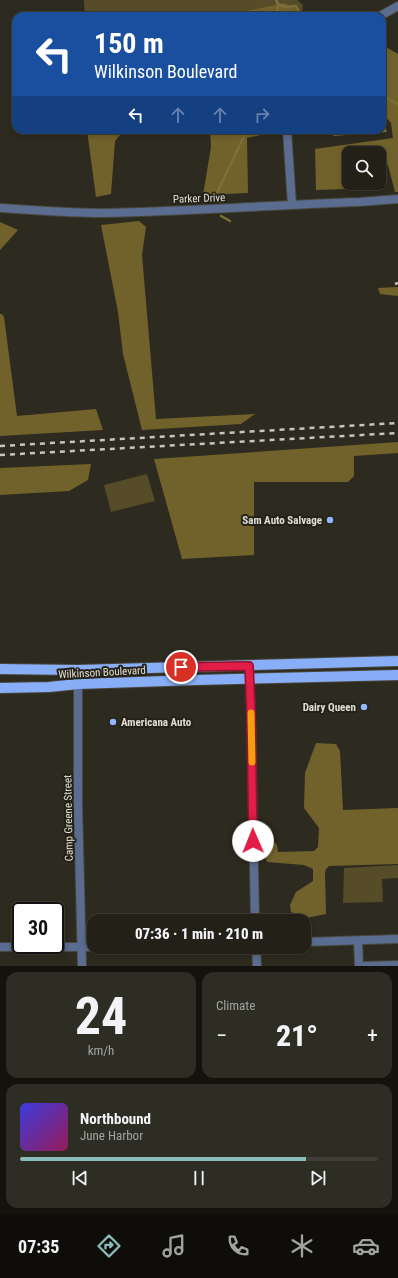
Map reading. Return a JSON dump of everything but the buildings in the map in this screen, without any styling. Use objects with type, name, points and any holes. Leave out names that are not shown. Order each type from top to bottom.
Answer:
[{"type":"main road","name":"Wilkinson Boulevard","points":[[0,669],[78,670],[398,661]]},
{"type":"main road","name":"Wilkinson Boulevard","points":[[0,688],[250,678],[398,675]]},
{"type":"street","points":[[386,13],[398,6]]},
{"type":"street","points":[[287,134],[292,205]]},
{"type":"street","name":"Parker Drive","points":[[0,208],[54,212],[103,213],[398,199]]},
{"type":"street","points":[[249,666],[255,914]]},
{"type":"street","name":"Camp Greene Street","points":[[78,670],[78,806],[82,966]]},
{"type":"street","points":[[311,942],[398,939]]},
{"type":"street","points":[[358,940],[359,966]]},
{"type":"street","points":[[0,947],[87,947]]},
{"type":"street","points":[[256,954],[257,966]]},
{"type":"street","points":[[365,966],[398,965]]},
{"type":"shaded area","points":[[84,0],[297,0],[303,5],[302,12],[285,3],[239,12],[85,12]]},
{"type":"shaded area","points":[[285,3],[302,12],[239,12]]},
{"type":"shaded area","points":[[386,47],[398,54],[398,192],[395,192],[386,162],[386,146],[342,146],[342,189],[316,190],[315,149],[393,138],[391,123],[386,117]]},
{"type":"shaded area","points":[[88,134],[121,134],[115,141],[111,194],[96,197]]},
{"type":"shaded area","points":[[210,134],[265,134],[247,138],[248,193],[203,195],[211,147]]},
{"type":"shaded area","points":[[332,134],[360,134],[334,136]]},
{"type":"shaded area","points":[[139,221],[146,227],[142,255],[156,419],[255,414],[241,424],[142,430],[123,354],[118,312],[101,225]]},
{"type":"shaded area","points":[[0,222],[18,230],[0,250]]},
{"type":"shaded area","points":[[398,287],[398,296],[380,294],[378,288]]},
{"type":"shaded area","points":[[0,314],[4,317],[17,416],[96,409],[103,430],[0,436]]},
{"type":"shaded area","points":[[398,442],[398,453],[354,456],[354,476],[348,482],[254,482],[254,555],[182,559],[154,459]]},
{"type":"shaded area","points":[[91,464],[88,480],[69,491],[0,495],[0,468]]},
{"type":"shaded area","points":[[147,474],[155,501],[111,512],[104,485]]},
{"type":"shaded area","points":[[316,743],[336,744],[340,751],[343,810],[398,808],[398,864],[329,866],[325,873],[326,914],[311,917],[311,914],[296,914],[291,912],[290,905],[296,892],[313,881],[313,869],[304,865],[267,862],[263,849],[263,834],[266,826],[271,828],[273,841],[277,845],[278,852],[314,851],[318,847],[319,828],[304,808],[305,773]]},
{"type":"shaded area","points":[[398,865],[398,878],[382,879],[383,902],[343,903],[344,868]]},
{"type":"waterway","points":[[276,0],[278,4],[277,12]]},
{"type":"waterway","points":[[278,4],[285,7],[296,6],[299,12]]},
{"type":"waterway","points":[[386,97],[398,104]]},
{"type":"waterway","points":[[220,202],[216,195],[245,134]]},
{"type":"waterway","points":[[221,216],[230,221]]},
{"type":"railway","points":[[0,446],[398,423]]},
{"type":"railway","points":[[0,455],[398,433]]},
{"type":"slow traffic","points":[[251,713],[252,762]]},
{"type":"place","name":"Sam Auto Salvage","points":[[330,520]]},
{"type":"place","name":"Dairy Queen","points":[[364,707]]},
{"type":"place","name":"Americana Auto","points":[[113,722]]},
{"type":"route","points":[[181,667],[249,666],[253,841]]}]
